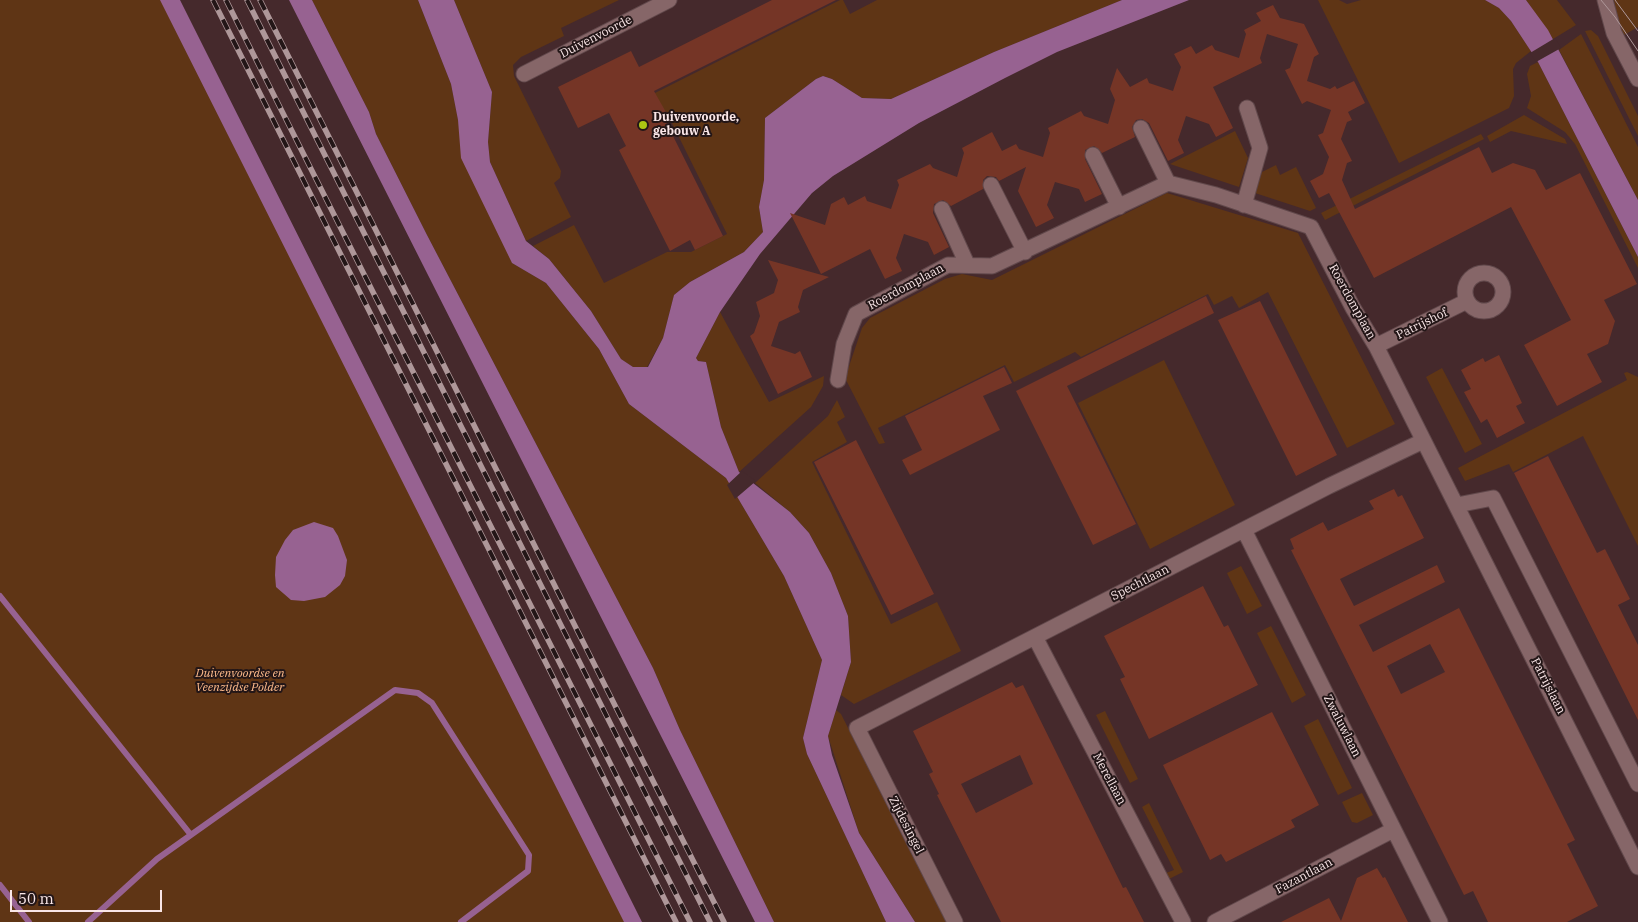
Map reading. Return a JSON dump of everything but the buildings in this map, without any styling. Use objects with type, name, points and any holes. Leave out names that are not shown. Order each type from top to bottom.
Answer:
[{"type":"street","name":"Duivenvoorde","points":[[524,74],[669,0]]},
{"type":"street","points":[[1605,0],[1614,32],[1638,79]]},
{"type":"street","points":[[1244,205],[1260,148],[1247,108]]},
{"type":"street","points":[[1140,128],[1168,183]]},
{"type":"street","points":[[1093,155],[1118,207]]},
{"type":"street","name":"Roerdomplaan","points":[[838,380],[844,344],[856,314],[948,265],[992,266],[1168,183],[1311,227],[1353,308],[1376,346],[1424,441]]},
{"type":"street","points":[[992,185],[1025,252]]},
{"type":"street","points":[[942,209],[967,264]]},
{"type":"street","name":"Patrijshof","points":[[1376,346],[1468,302]]},
{"type":"street","name":"Patrijslaan","points":[[1424,441],[1638,867]]},
{"type":"street","name":"Spechtlaan","points":[[857,728],[1244,530],[1424,441]]},
{"type":"street","points":[[1457,505],[1493,498],[1638,784]]},
{"type":"street","name":"Zwaluwlaan","points":[[1244,530],[1440,922]]},
{"type":"street","name":"Merellaan","points":[[1035,637],[1183,922]]},
{"type":"street","name":"Zijdesingel","points":[[857,728],[955,922]]},
{"type":"street","name":"Fazantlaan","points":[[1215,922],[1394,830]]},
{"type":"green space","name":"Duivenvoordse en Veenzijdse Polder","points":[[0,0],[166,0],[631,922],[0,922]]},
{"type":"green space","points":[[312,0],[418,0],[451,84],[458,120],[512,263],[546,283],[599,349],[629,404],[726,478],[784,576],[822,660],[803,738],[807,754],[886,922],[774,922],[680,730],[653,668],[427,235],[376,134],[369,112]]},
{"type":"green space","points":[[454,0],[619,0],[561,28],[564,36],[521,57],[513,65],[514,76],[561,171],[560,178],[554,183],[571,217],[526,241],[490,162],[488,142],[492,92]]},
{"type":"green space","points":[[843,0],[850,14],[877,0],[1122,0],[994,52],[891,99],[862,98],[832,79],[823,76],[816,79],[765,118],[764,180],[759,207],[763,232],[744,252],[690,282],[674,295],[663,338],[647,367],[633,367],[621,359],[591,311],[549,259],[533,246],[574,225],[604,283],[667,252],[691,252],[727,234],[666,111],[661,114],[651,95]]},
{"type":"green space","points":[[1318,0],[1339,0],[1347,4],[1361,0],[1485,0],[1499,8],[1511,21],[1531,51],[1516,63],[1513,69],[1514,96],[1509,108],[1399,163]]},
{"type":"green space","points":[[1526,0],[1557,0],[1576,25],[1553,39]]},
{"type":"green space","points":[[1614,0],[1638,0],[1638,27],[1624,35],[1638,62],[1638,67],[1623,36],[1617,19]]},
{"type":"green space","points":[[1591,30],[1598,36],[1638,116],[1638,136],[1585,31]]},
{"type":"green space","points":[[1581,34],[1638,147],[1638,200],[1559,50]]},
{"type":"green space","points":[[1538,62],[1638,257],[1638,268],[1575,144],[1565,132],[1527,108],[1531,96],[1527,74],[1530,66]]},
{"type":"green space","points":[[1524,115],[1565,139],[1567,144],[1511,131],[1490,142],[1487,136]]},
{"type":"green space","points":[[1235,131],[1248,158],[1239,187],[1170,164]]},
{"type":"green space","points":[[1481,134],[1484,139],[1325,220],[1321,213]]},
{"type":"green space","points":[[1276,165],[1280,175],[1296,167],[1316,208],[1310,211],[1255,193],[1262,172]]},
{"type":"green space","points":[[1167,193],[1298,233],[1395,424],[1347,448],[1268,292],[1239,308],[1232,296],[1214,305],[1208,294],[1081,357],[1075,352],[1014,382],[1005,365],[878,428],[885,443],[879,444],[845,378],[862,328],[870,318],[945,279],[962,274],[992,280]]},
{"type":"green space","points":[[720,312],[769,402],[824,376],[823,386],[811,407],[739,472],[721,427],[706,362],[698,361],[696,358]]},
{"type":"green space","points":[[1164,360],[1235,505],[1150,549],[1078,403]]},
{"type":"green space","points":[[1442,368],[1482,444],[1465,453],[1426,377]]},
{"type":"green space","points":[[1627,372],[1638,377],[1638,546],[1583,436],[1513,472],[1509,464],[1465,481],[1458,468],[1627,380],[1624,373]]},
{"type":"green space","points":[[837,400],[845,417],[837,422],[847,442],[812,462],[891,624],[937,602],[961,651],[854,704],[841,695],[851,662],[848,616],[831,573],[809,533],[790,512],[755,483],[828,416]]},
{"type":"green space","points":[[1241,566],[1262,606],[1247,614],[1227,573]]},
{"type":"green space","points":[[1271,626],[1306,695],[1292,703],[1257,633]]},
{"type":"green space","points":[[836,710],[841,714],[946,922],[915,922],[859,833],[828,736]]},
{"type":"green space","points":[[1105,711],[1138,779],[1130,783],[1096,715]]},
{"type":"green space","points":[[1318,719],[1352,788],[1338,795],[1304,726]]},
{"type":"green space","points":[[1362,793],[1373,815],[1357,823],[1352,822],[1342,802]]},
{"type":"green space","points":[[1149,803],[1183,872],[1169,879],[1166,873],[1174,870],[1142,807]]},
{"type":"shaded area","points":[[160,0],[180,0],[642,922],[624,922]]},
{"type":"shaded area","points":[[289,0],[312,0],[369,112],[376,134],[427,235],[653,668],[680,730],[774,922],[755,922]]},
{"type":"shaded area","points":[[418,0],[454,0],[492,92],[488,142],[490,162],[526,241],[549,259],[591,311],[621,359],[633,367],[648,367],[663,338],[674,295],[690,282],[744,252],[763,232],[759,207],[764,180],[765,118],[816,79],[823,76],[832,79],[862,98],[891,99],[994,52],[1122,0],[1189,0],[1057,52],[919,123],[833,176],[812,193],[760,254],[720,312],[696,358],[698,361],[706,362],[721,427],[739,472],[790,512],[809,533],[831,573],[848,616],[851,662],[828,736],[832,755],[859,833],[915,922],[886,922],[807,754],[803,738],[822,660],[784,576],[726,478],[629,404],[599,349],[546,283],[512,263],[461,158],[458,120],[451,84]]},
{"type":"shaded area","points":[[1485,0],[1526,0],[1548,30],[1638,200],[1638,257],[1538,62],[1511,21],[1499,8]]},
{"type":"shaded area","points":[[314,522],[333,528],[338,536],[347,560],[345,576],[340,585],[325,597],[304,601],[291,600],[276,587],[276,557],[293,530]]},
{"type":"pier","points":[[1555,38],[1561,48],[1536,62],[1530,53]]},
{"type":"pier","points":[[742,471],[756,481],[735,499],[727,485]]},
{"type":"waterway","points":[[0,596],[191,835]]},
{"type":"waterway","points":[[88,922],[157,859],[395,690],[418,693],[432,703],[529,855],[528,871],[461,922]]},
{"type":"waterway","points":[[0,885],[29,922]]},
{"type":"tram line","points":[[1601,0],[1638,51]]},
{"type":"tram line","points":[[1615,0],[1638,31]]},
{"type":"railway","points":[[213,0],[676,922]]},
{"type":"railway","points":[[226,0],[690,922]]},
{"type":"railway","points":[[247,0],[710,922]]},
{"type":"railway","points":[[260,0],[724,922]]},
{"type":"place","name":"Duivenvoorde, gebouw A","points":[[643,125]]}]
